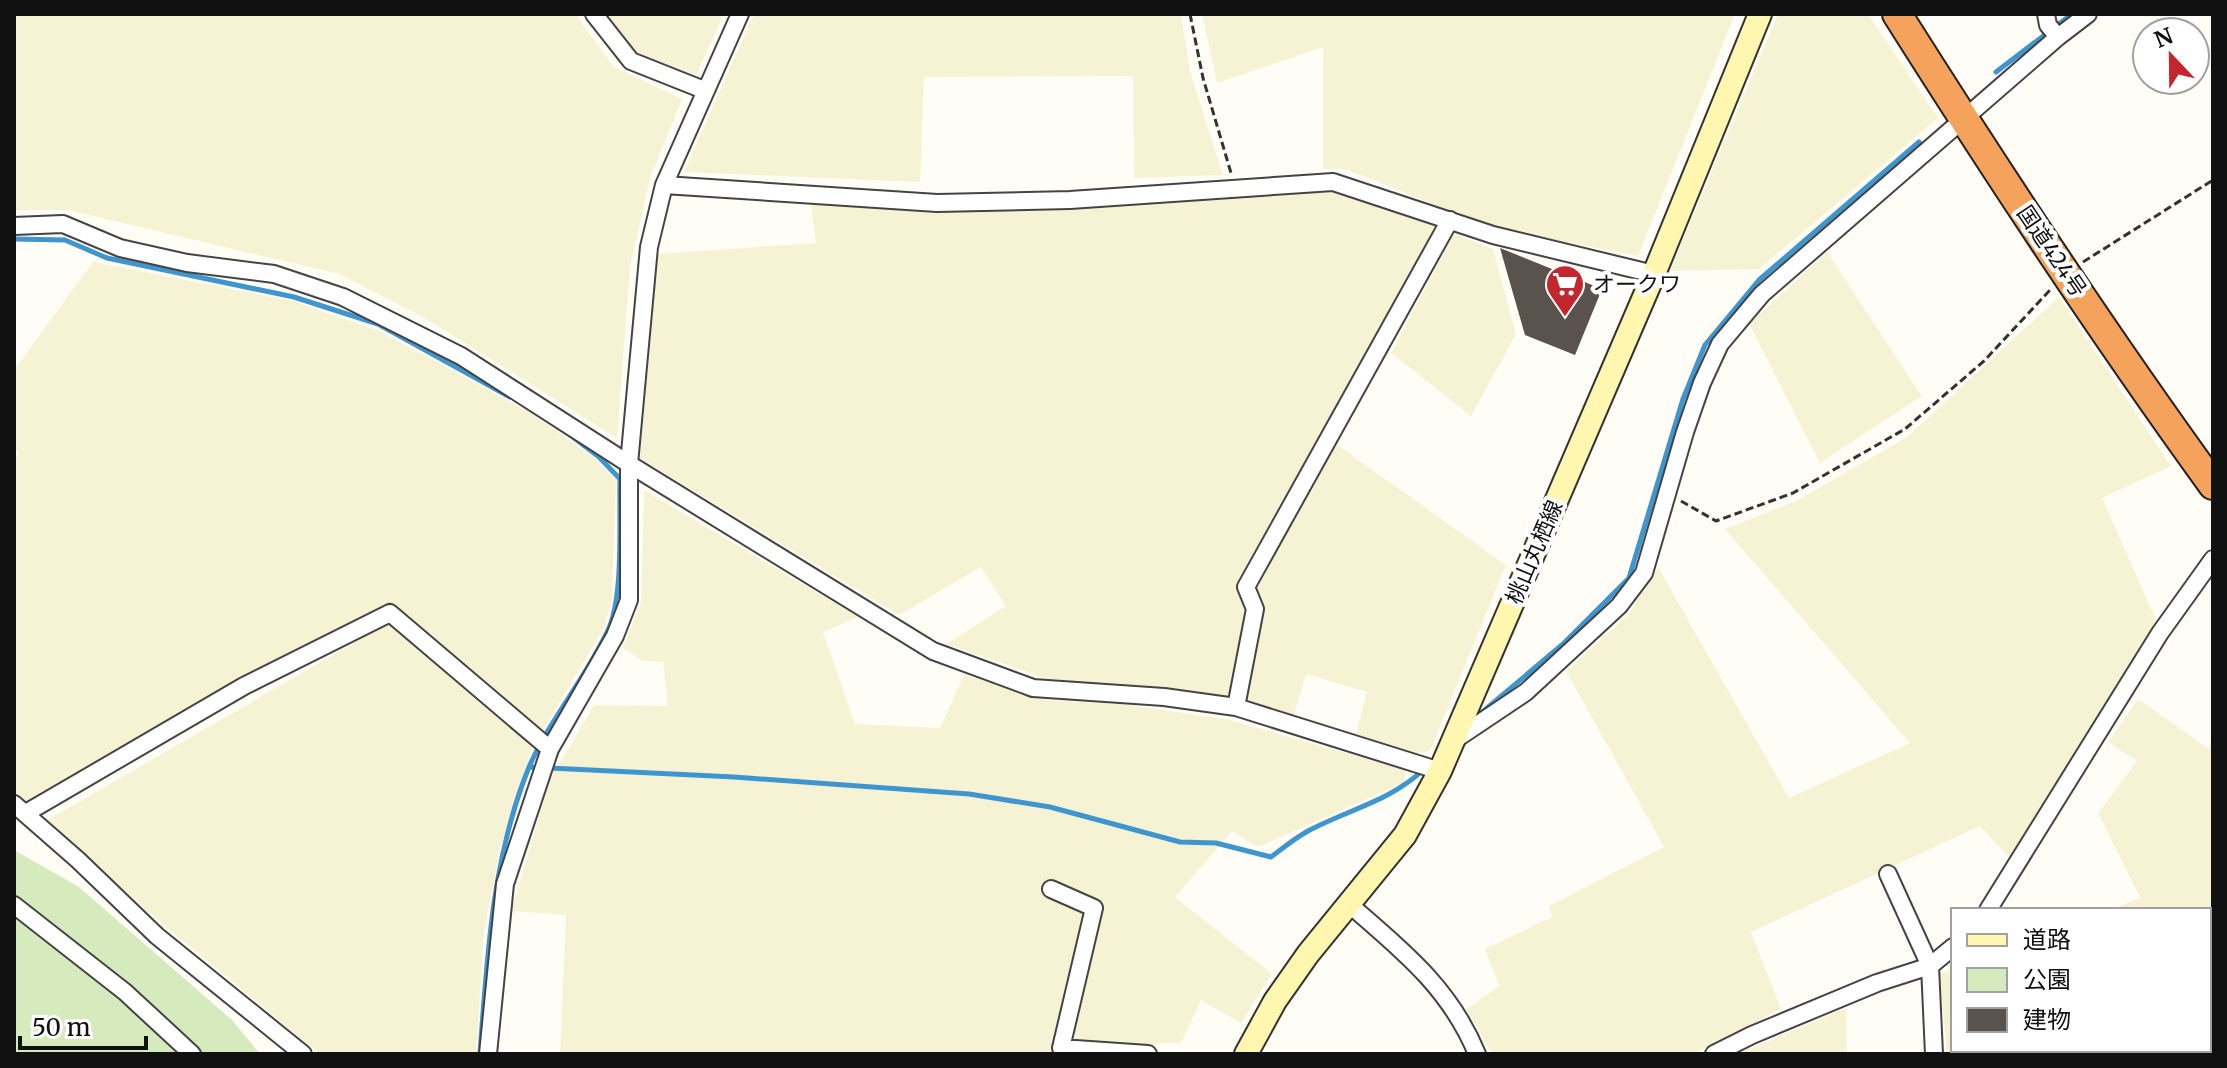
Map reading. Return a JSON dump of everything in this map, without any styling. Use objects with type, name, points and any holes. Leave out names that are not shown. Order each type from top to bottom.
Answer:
[{"type":"highway","name":"国道424号","points":[[1897,14],[1963,120],[2213,485]]},
{"type":"main road","name":"桃山丸栖線","points":[[1246,1054],[1275,1001],[1308,954],[1405,835],[1440,771],[1654,274],[1760,14]]},
{"type":"street","points":[[594,14],[631,61],[704,90]]},
{"type":"street","points":[[488,1054],[505,884],[550,749],[615,636],[629,600],[629,464],[649,247],[664,185],[740,14]]},
{"type":"street","points":[[1452,742],[1526,692],[1619,606],[1644,573],[1698,395],[1720,344],[1762,294],[1963,120],[2052,27],[2088,14]]},
{"type":"street","points":[[664,185],[937,203],[1070,200],[1333,182],[1493,235],[1654,274]]},
{"type":"street","points":[[1236,707],[1255,609],[1246,587],[1450,220]]},
{"type":"street","points":[[14,226],[63,224],[120,248],[187,263],[274,274],[343,297],[461,356],[629,464],[933,651],[1033,688],[1164,697],[1236,707],[1440,771]]},
{"type":"street","points":[[1989,908],[2160,633],[2213,559]]},
{"type":"street","points":[[303,1054],[157,936],[20,808],[244,686],[390,613],[550,749]]},
{"type":"street","points":[[1888,874],[1930,966],[1934,1054]]},
{"type":"street","points":[[1051,889],[1094,908],[1061,1048],[1148,1054]]},
{"type":"street","points":[[14,905],[125,992],[192,1054]]},
{"type":"street","points":[[1350,905],[1418,965],[1445,996],[1454,1007],[1477,1054]]},
{"type":"street","points":[[1714,1054],[1877,983],[1930,966],[1951,949]]},
{"type":"path","points":[[1190,14],[1203,78],[1236,189]]},
{"type":"path","points":[[1668,493],[1716,521],[1793,493],[1905,429],[1984,361],[2067,273],[2213,180]]},
{"type":"shaded area","points":[[14,14],[575,14],[614,67],[682,99],[650,178],[630,267],[617,438],[423,317],[339,274],[68,210],[14,210]]},
{"type":"shaded area","points":[[602,14],[724,14],[696,75],[630,52]]},
{"type":"shaded area","points":[[754,14],[1181,14],[1190,71],[1223,175],[1134,178],[1133,76],[924,77],[920,182],[684,172]]},
{"type":"shaded area","points":[[1202,14],[1735,14],[1638,256],[1493,228],[1345,169],[1323,169],[1323,47],[1217,83]]},
{"type":"shaded area","points":[[1778,14],[1868,14],[1938,118],[1759,269],[1670,271]]},
{"type":"shaded area","points":[[1340,189],[1439,226],[1237,585],[1248,612],[1231,701],[1045,678],[946,644],[1006,606],[981,567],[899,615],[640,458],[658,254],[816,243],[810,199],[989,210]]},
{"type":"shaded area","points":[[1454,234],[1493,249],[1516,334],[1471,416],[1391,353]]},
{"type":"shaded area","points":[[1827,252],[1922,396],[1820,463],[1749,324]]},
{"type":"shaded area","points":[[93,262],[293,301],[379,331],[529,412],[593,457],[616,480],[612,599],[604,628],[541,733],[393,605],[234,681],[27,803],[14,794],[14,459],[19,454],[14,448],[14,370]]},
{"type":"shaded area","points":[[2059,297],[2171,466],[2102,498],[2157,622],[2009,857],[1980,826],[1751,932],[1781,1009],[1694,1054],[1492,1054],[1466,1010],[1499,986],[1485,949],[1552,917],[1549,906],[1664,847],[1566,671],[1628,615],[1658,567],[1789,798],[1910,743],[1725,529],[1798,500],[1907,437]]},
{"type":"shaded area","points":[[1336,444],[1506,565],[1430,751],[1414,754],[1356,734],[1367,692],[1306,674],[1293,719],[1243,701],[1253,587]]},
{"type":"shaded area","points":[[644,490],[858,617],[823,632],[855,724],[940,728],[964,675],[1048,700],[1123,704],[1230,720],[1405,770],[1405,782],[1258,847],[1232,831],[1175,897],[1272,974],[1241,1023],[1201,1000],[1181,1043],[1157,1043],[1154,1054],[560,1054],[566,915],[511,911],[550,780],[594,705],[668,706],[663,662],[643,661],[623,648],[641,602]]},
{"type":"shaded area","points":[[388,623],[533,743],[500,848],[484,933],[476,1054],[320,1054],[159,921],[46,821]]},
{"type":"shaded area","points":[[2138,699],[2209,749],[2213,724],[2213,1054],[1947,1054],[1940,974],[1951,970],[1951,1052],[2211,1052],[2211,908],[2115,908],[2140,898],[2098,813],[2137,761],[2108,742]]},
{"type":"shaded area","points":[[1846,1008],[1847,1054],[1738,1054]]},
{"type":"green space","points":[[14,850],[79,887],[232,1020],[260,1054],[14,1054]]},
{"type":"building","points":[[1500,248],[1602,289],[1575,355],[1525,335]]},
{"type":"waterway","points":[[1996,72],[2072,14]]},
{"type":"waterway","points":[[1480,714],[1563,644],[1629,578],[1683,399],[1705,345],[1759,280],[1919,142]]},
{"type":"waterway","points":[[14,239],[65,240],[107,258],[294,297],[378,324],[510,397]]},
{"type":"waterway","points":[[480,1054],[493,909],[517,802],[538,749],[608,630],[616,598],[620,557],[620,479],[599,457],[569,434]]},
{"type":"waterway","points":[[529,767],[734,777],[969,794],[1050,807],[1180,842],[1216,843],[1271,857],[1308,831],[1397,789],[1424,769]]},
{"type":"place","name":"オークワ","points":[[1565,318]]}]
